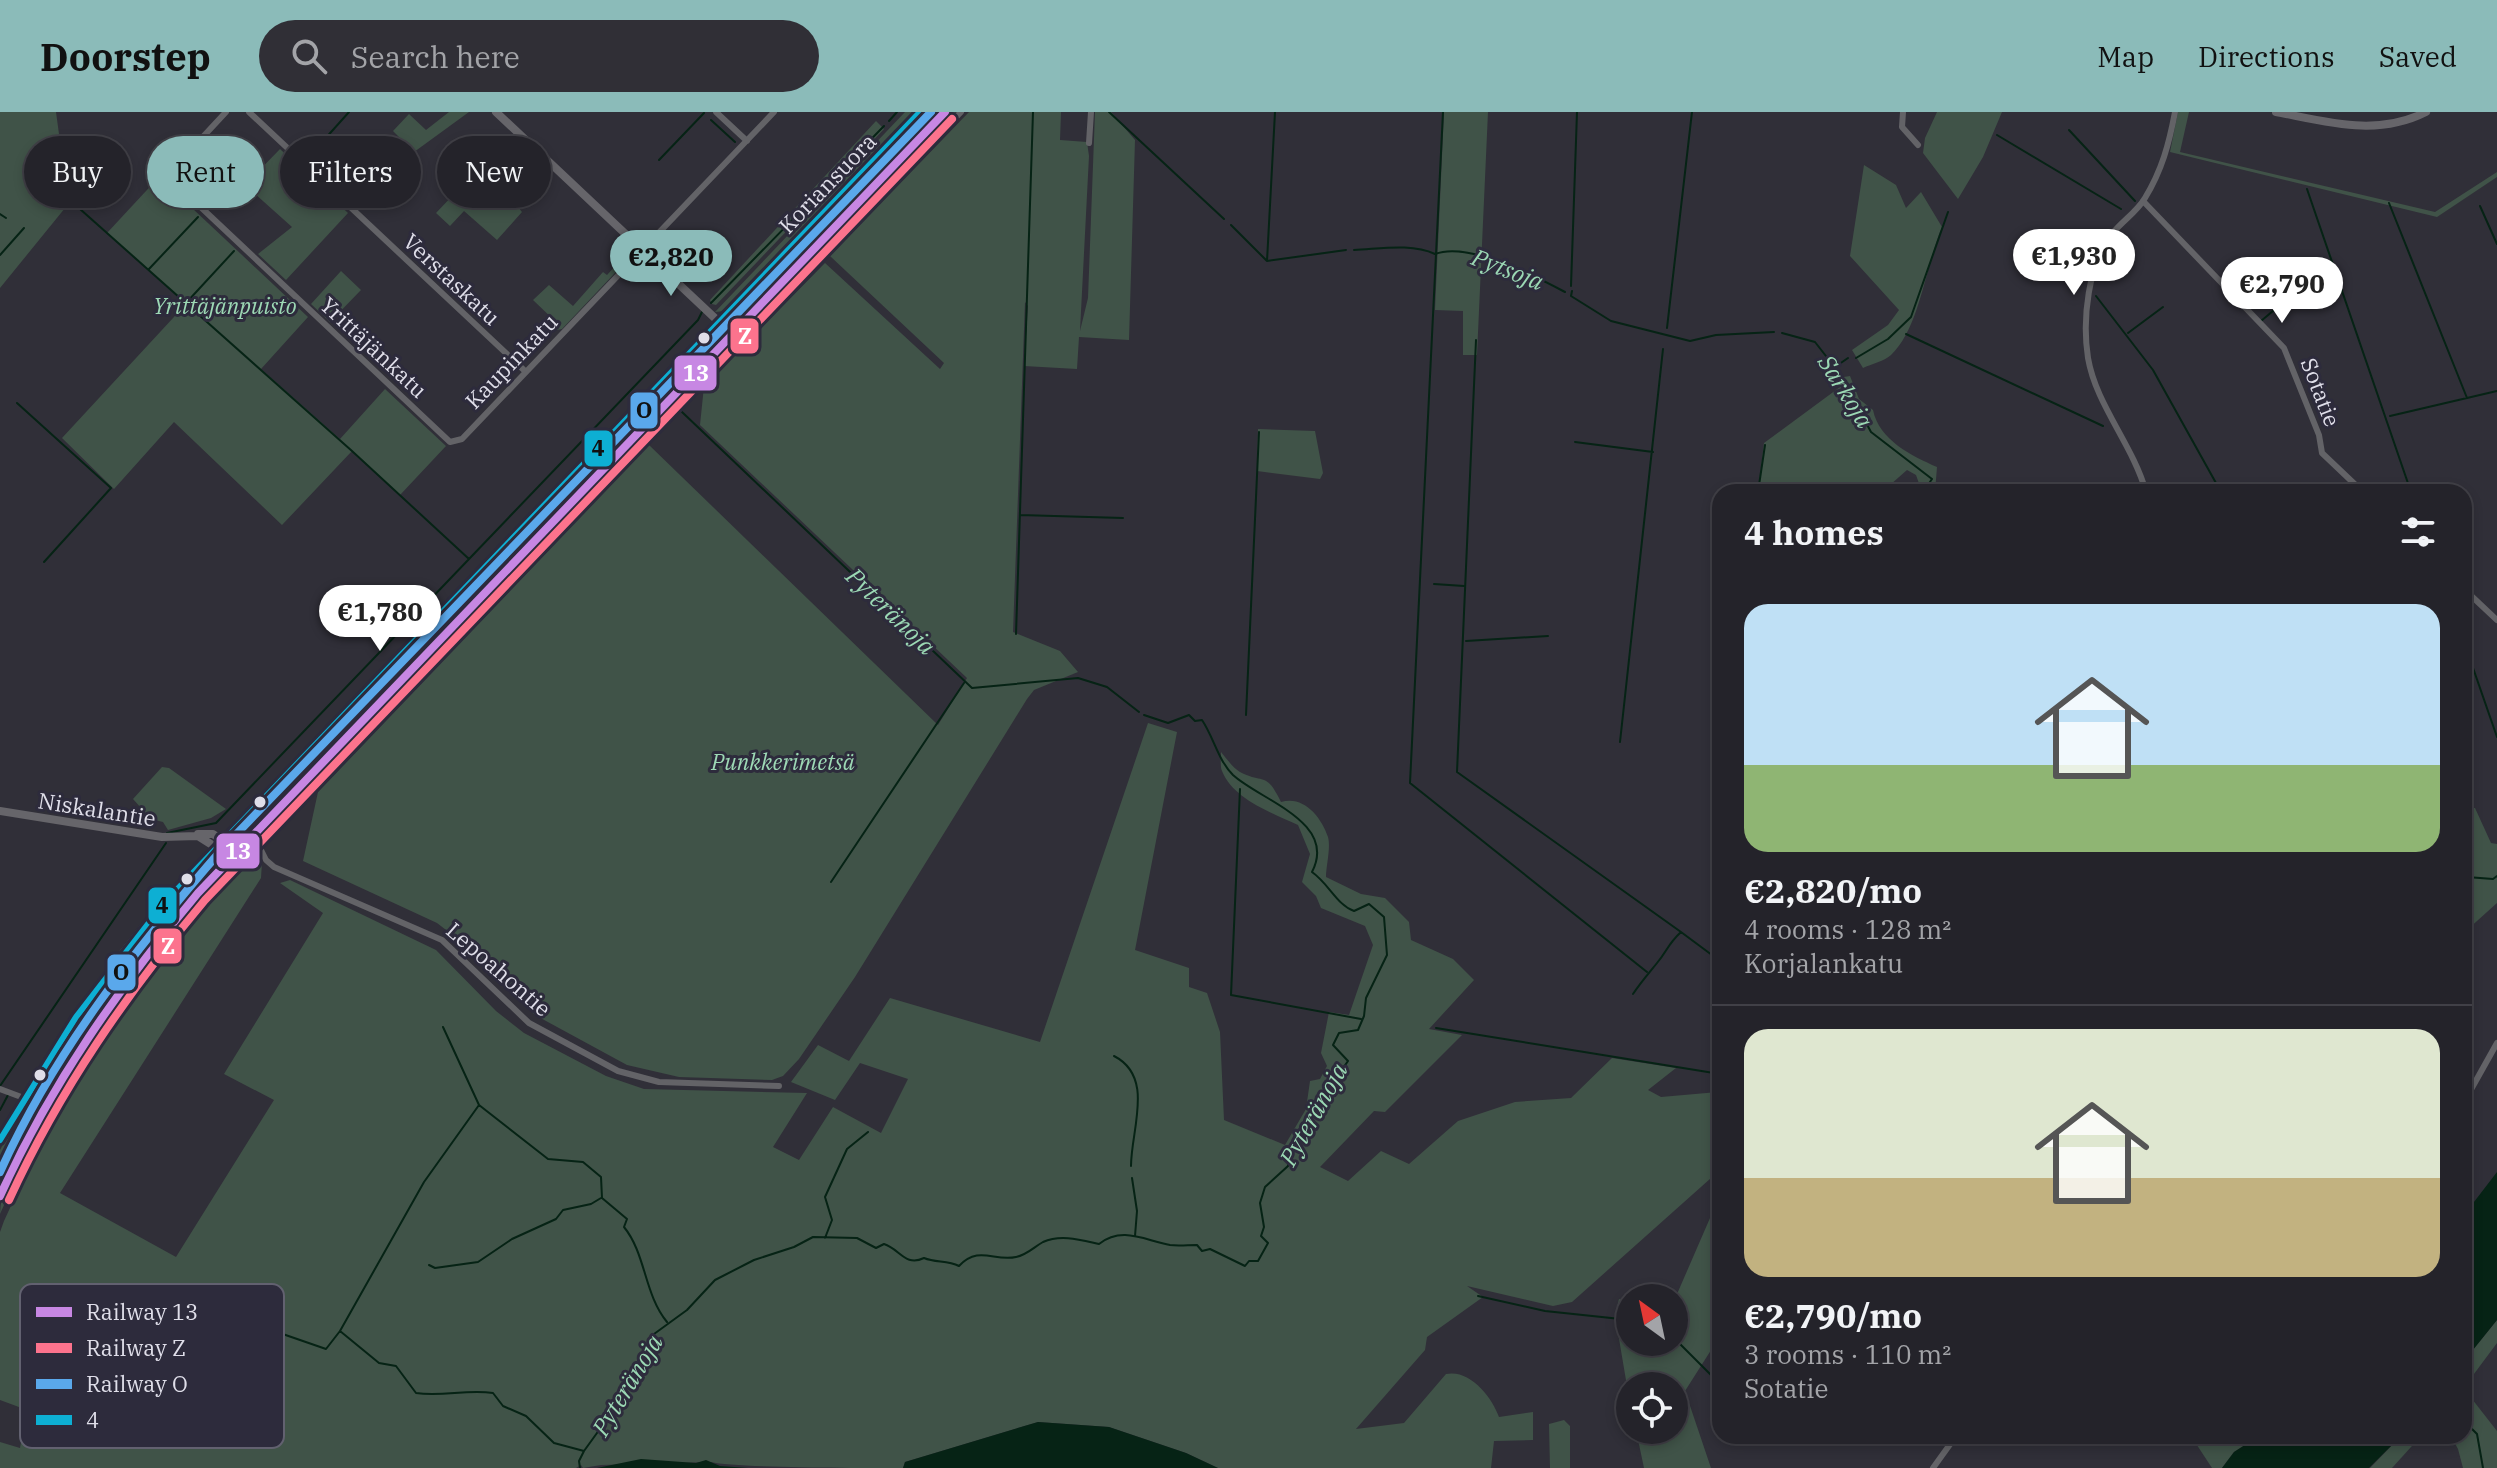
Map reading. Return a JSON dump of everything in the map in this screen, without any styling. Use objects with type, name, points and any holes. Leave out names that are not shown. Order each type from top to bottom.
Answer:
[{"type":"main road","points":[[496,112],[719,322]]},
{"type":"main road","name":"Koriansuora","points":[[0,1140],[24,1098],[111,967],[165,902],[920,112]]},
{"type":"main road","points":[[2276,112],[2371,128],[2407,121],[2426,112]]},
{"type":"main road","name":"Niskalantie","points":[[0,811],[162,837],[209,833],[220,844]]},
{"type":"street","name":"Yrittäjänkatu","points":[[226,112],[170,175],[176,185],[446,440],[454,442]]},
{"type":"street","name":"Verstaskatu","points":[[249,112],[526,372]]},
{"type":"street","points":[[716,112],[747,141]]},
{"type":"street","name":"Kaupinkatu","points":[[454,442],[462,439],[774,112]]},
{"type":"street","name":"Lepoahontie","points":[[779,1086],[659,1082],[618,1071],[529,1023],[442,940],[274,867],[266,860],[258,844],[961,112]]},
{"type":"street","points":[[1089,143],[1091,112]]},
{"type":"street","points":[[1903,112],[1902,127],[1918,145]]},
{"type":"street","points":[[2143,484],[2135,460],[2091,370],[2086,334],[2090,292],[2099,257],[2114,230],[2143,201],[2163,164],[2175,112]]},
{"type":"street","name":"Sotatie","points":[[2143,201],[2284,348],[2319,435],[2322,453],[2355,484]]},
{"type":"street","points":[[2472,597],[2497,620]]},
{"type":"street","points":[[2472,1088],[2497,1043]]},
{"type":"street","points":[[0,1089],[24,1098]]},
{"type":"street","points":[[1933,1468],[1950,1444]]},
{"type":"green space","points":[[0,112],[56,112],[62,136],[24,136],[24,208],[65,208],[0,288]]},
{"type":"green space","points":[[449,112],[469,112],[421,147],[421,136],[398,136],[393,131],[409,114],[426,130]]},
{"type":"green space","points":[[905,112],[915,112],[725,311],[715,312]]},
{"type":"green space","points":[[926,112],[938,112],[183,900],[81,1034],[38,1106],[0,1182],[0,1150],[33,1090],[81,1017],[151,924]]},
{"type":"green space","points":[[947,112],[956,112],[183,920],[129,989],[81,1060],[38,1135],[0,1214],[8,1182],[56,1088],[114,999],[179,915]]},
{"type":"green space","name":"Punkkerimetsä","points":[[969,112],[1061,112],[1060,140],[1087,142],[1089,156],[1080,331],[1088,298],[1095,112],[1111,112],[1135,140],[1129,340],[1079,337],[1077,369],[1024,366],[1028,306],[1025,302],[1013,632],[1060,651],[1078,672],[1034,690],[1027,699],[855,977],[799,1059],[783,1076],[772,1080],[679,1077],[627,1065],[535,1015],[463,943],[437,923],[303,861],[318,792],[649,445],[938,725],[967,678],[700,425],[704,386],[825,263],[940,369],[944,363],[830,256]]},
{"type":"green space","points":[[1444,112],[1488,112],[1477,355],[1463,355],[1463,311],[1435,310]]},
{"type":"green space","points":[[1937,112],[2002,112],[1983,157],[1958,199],[1923,153],[1925,138]]},
{"type":"green space","points":[[2178,112],[2189,112],[2180,152],[2435,212],[2497,172],[2497,177],[2437,217],[2170,152]]},
{"type":"green space","points":[[876,121],[884,129],[716,305],[712,304],[710,300]]},
{"type":"green space","name":"Yrittäjänpuisto","points":[[280,149],[280,208],[343,208],[348,213],[286,280],[258,254],[292,227],[264,202],[264,165]]},
{"type":"green space","points":[[1864,165],[1896,185],[1906,208],[1921,192],[1942,227],[1909,329],[1888,357],[1863,368],[1852,350],[1888,325],[1899,310],[1850,256]]},
{"type":"green space","points":[[147,190],[147,208],[192,208],[308,317],[261,369],[340,439],[385,389],[446,446],[400,495],[352,451],[282,525],[174,422],[114,489],[62,438],[186,304],[107,233]]},
{"type":"green space","points":[[441,208],[519,208],[522,212],[497,240],[464,211],[450,226],[436,213]]},
{"type":"green space","points":[[626,243],[633,246],[631,256],[562,329],[557,330],[553,326],[556,322],[533,300],[549,285],[573,306],[603,272],[607,275],[628,252]]},
{"type":"green space","points":[[341,271],[361,290],[330,322],[311,304]]},
{"type":"green space","points":[[1850,376],[1859,399],[1873,410],[1876,421],[1889,438],[1907,452],[1937,467],[1936,484],[1919,484],[1916,475],[1907,470],[1891,484],[1759,484],[1764,443],[1840,387],[1838,378]]},
{"type":"green space","points":[[1258,429],[1315,431],[1323,473],[1320,479],[1257,471]]},
{"type":"green space","points":[[1148,723],[1177,732],[1135,950],[1189,968],[1189,987],[1207,993],[1220,1032],[1224,1120],[1285,1145],[1306,1109],[1310,1081],[1320,1079],[1327,1066],[1321,1053],[1329,1012],[1349,1015],[1373,945],[1365,926],[1321,908],[1316,896],[1302,882],[1310,854],[1298,825],[1254,804],[1235,790],[1222,771],[1221,752],[1240,772],[1268,782],[1281,802],[1304,804],[1316,815],[1329,841],[1326,877],[1361,894],[1385,898],[1409,922],[1411,940],[1453,959],[1474,980],[1429,1029],[1462,1035],[1385,1112],[1374,1111],[1320,1167],[1348,1181],[1381,1151],[1409,1164],[1458,1121],[1515,1102],[1571,1098],[1612,1058],[1676,1068],[1648,1090],[1661,1097],[1712,1093],[1712,1177],[1572,1302],[1553,1306],[1467,1286],[1483,1297],[1427,1337],[1425,1350],[1356,1429],[1404,1423],[1446,1374],[1463,1376],[1479,1386],[1499,1417],[1533,1412],[1533,1440],[1494,1441],[1491,1468],[1218,1468],[1186,1453],[1109,1427],[1038,1422],[905,1462],[903,1468],[773,1467],[711,1462],[583,1468],[581,1465],[576,1468],[0,1468],[0,1442],[20,1448],[284,1448],[284,1284],[20,1284],[20,1407],[0,1400],[0,1232],[43,1139],[87,1060],[136,985],[223,884],[258,859],[262,862],[261,878],[60,1193],[176,1257],[274,1100],[224,1074],[323,913],[280,883],[290,880],[436,950],[496,1011],[524,1033],[606,1076],[644,1089],[807,1093],[773,1147],[799,1160],[833,1107],[881,1133],[908,1079],[860,1063],[835,1100],[791,1082],[818,1045],[849,1061],[890,998],[1040,1042]]},
{"type":"green space","points":[[162,767],[169,768],[226,809],[211,818],[168,830],[163,822],[151,819],[133,799]]},
{"type":"green space","points":[[2472,808],[2475,808],[2491,843],[2497,844],[2497,903],[2472,926]]},
{"type":"green space","points":[[1712,1213],[1712,1349],[1688,1386],[1688,1372],[1625,1372],[1622,1356],[1688,1356],[1688,1284],[1681,1284]]},
{"type":"green space","points":[[2497,1320],[2497,1343],[2472,1377],[2472,1351]]},
{"type":"green space","points":[[2472,1399],[2497,1431],[2497,1468],[2463,1468],[2455,1444],[2472,1444]]},
{"type":"green space","points":[[1688,1400],[1711,1468],[1644,1468],[1639,1444],[1688,1444]]},
{"type":"green space","points":[[1564,1420],[1570,1426],[1570,1468],[1550,1468],[1549,1424]]},
{"type":"green space","points":[[2196,1444],[2246,1444],[2234,1452],[2222,1468],[2212,1468]]},
{"type":"green space","points":[[2393,1444],[2414,1444],[2392,1468],[2370,1468]]},
{"type":"shaded area","points":[[2497,1172],[2497,1320],[2472,1351],[2472,1205]]},
{"type":"shaded area","points":[[1038,1422],[1109,1427],[1186,1453],[1218,1468],[903,1468],[905,1462]]},
{"type":"shaded area","points":[[2246,1444],[2393,1444],[2369,1468],[2222,1468],[2234,1452]]},
{"type":"shaded area","points":[[641,1459],[696,1463],[706,1460],[720,1466],[748,1468],[597,1468]]},
{"type":"waterway","points":[[328,136],[349,112]]},
{"type":"waterway","points":[[889,121],[897,112]]},
{"type":"waterway","points":[[797,256],[934,112]]},
{"type":"waterway","points":[[1016,634],[1033,112]]},
{"type":"waterway","name":"Pytsoja","points":[[1109,112],[1224,219]]},
{"type":"waterway","points":[[1267,261],[1275,112]]},
{"type":"waterway","points":[[1443,112],[1410,783],[1647,972]]},
{"type":"waterway","points":[[1571,286],[1577,112]]},
{"type":"waterway","points":[[1667,328],[1692,112]]},
{"type":"waterway","points":[[659,160],[704,113]]},
{"type":"waterway","points":[[711,120],[735,142]]},
{"type":"waterway","points":[[711,303],[884,126]]},
{"type":"waterway","points":[[2069,130],[2135,201]]},
{"type":"waterway","points":[[1997,135],[2121,209]]},
{"type":"waterway","points":[[2307,189],[2408,484]]},
{"type":"waterway","points":[[2389,203],[2467,398],[2497,391]]},
{"type":"waterway","points":[[2480,206],[2497,244]]},
{"type":"waterway","points":[[79,208],[469,559]]},
{"type":"waterway","points":[[1856,358],[1888,339],[1911,317],[1948,212]]},
{"type":"waterway","points":[[0,214],[6,218]]},
{"type":"waterway","points":[[149,269],[198,217]]},
{"type":"waterway","name":"Pytsoja","points":[[1231,225],[1267,261],[1346,250]]},
{"type":"waterway","points":[[0,255],[24,228]]},
{"type":"waterway","name":"Pytsoja","points":[[1354,250],[1406,248],[1435,254],[1465,252],[1501,262],[1565,292]]},
{"type":"waterway","points":[[186,303],[234,251]]},
{"type":"waterway","points":[[2261,321],[2286,300],[2336,274]]},
{"type":"waterway","name":"Pytsoja","points":[[1572,291],[1571,296],[1611,321],[1690,341],[1716,335],[1774,332]]},
{"type":"waterway","points":[[2096,296],[2153,370],[2217,484]]},
{"type":"waterway","points":[[2128,333],[2163,307]]},
{"type":"waterway","points":[[167,833],[216,823],[698,320],[702,312]]},
{"type":"waterway","name":"Sarkoja","points":[[1782,333],[1815,342],[1840,374],[1871,432],[1932,479],[1929,484]]},
{"type":"waterway","points":[[1906,334],[2103,426]]},
{"type":"waterway","points":[[1476,340],[1457,772],[1681,932]]},
{"type":"waterway","points":[[1620,742],[1663,349]]},
{"type":"waterway","points":[[1835,367],[1848,358]]},
{"type":"waterway","points":[[2390,416],[2467,398]]},
{"type":"waterway","points":[[17,403],[111,488],[44,562]]},
{"type":"waterway","name":"Pyteränoja","points":[[682,412],[972,688],[1078,678],[1107,687],[1139,712]]},
{"type":"waterway","points":[[1246,715],[1259,432]]},
{"type":"waterway","points":[[1575,442],[1653,452]]},
{"type":"waterway","points":[[1759,484],[1765,445]]},
{"type":"waterway","points":[[1020,515],[1123,518]]},
{"type":"waterway","points":[[1434,584],[1464,586]]},
{"type":"waterway","points":[[1466,641],[1548,636]]},
{"type":"waterway","points":[[2472,665],[2497,737]]},
{"type":"waterway","points":[[831,882],[964,683]]},
{"type":"waterway","name":"Pyteränoja","points":[[580,1468],[579,1461],[584,1451],[615,1408],[654,1334],[687,1310],[715,1280],[754,1260],[794,1247],[813,1237],[857,1238],[876,1248],[884,1244],[890,1246],[907,1259],[924,1258],[959,1266],[973,1256],[1020,1256],[1043,1242],[1057,1238],[1099,1244],[1125,1235],[1170,1245],[1197,1245],[1202,1251],[1210,1249],[1245,1266],[1249,1261],[1258,1261],[1268,1243],[1261,1236],[1264,1227],[1260,1203],[1265,1187],[1288,1166],[1292,1145],[1308,1129],[1316,1107],[1348,1061],[1333,1045],[1339,1033],[1358,1030],[1364,1016],[1366,998],[1387,955],[1384,917],[1369,904],[1354,911],[1348,908],[1312,872],[1317,855],[1314,839],[1306,826],[1233,775],[1202,720],[1195,721],[1189,715],[1168,723],[1144,715]]},
{"type":"waterway","points":[[1240,789],[1231,995],[1361,1019]]},
{"type":"waterway","points":[[0,1086],[166,843]]},
{"type":"waterway","points":[[2472,851],[2472,858]]},
{"type":"waterway","name":"Sarkoja","points":[[2472,877],[2493,879],[2497,876]]},
{"type":"waterway","points":[[1633,994],[1681,932],[1712,955]]},
{"type":"waterway","points":[[443,1027],[479,1105],[548,1159],[583,1162],[601,1177],[602,1198],[627,1219],[624,1227],[637,1249],[654,1299],[667,1322]]},
{"type":"waterway","points":[[1436,1028],[1712,1073]]},
{"type":"waterway","points":[[1114,1056],[1127,1065],[1137,1090],[1131,1166]]},
{"type":"waterway","points":[[0,1110],[8,1095]]},
{"type":"waterway","points":[[479,1105],[424,1182],[340,1331],[379,1363],[396,1366],[416,1393],[493,1393],[503,1406],[526,1416],[554,1443],[584,1451]]},
{"type":"waterway","points":[[825,1238],[832,1220],[825,1197],[847,1149],[868,1132]]},
{"type":"waterway","points":[[1132,1178],[1137,1211],[1135,1236]]},
{"type":"waterway","points":[[429,1265],[435,1268],[478,1262],[512,1239],[556,1219],[563,1210],[591,1204],[601,1198]]},
{"type":"waterway","points":[[1478,1296],[1545,1311],[1616,1319]]},
{"type":"waterway","points":[[284,1334],[326,1349],[340,1331]]},
{"type":"waterway","points":[[1688,1352],[1712,1376]]},
{"type":"waterway","points":[[2472,1429],[2477,1434],[2483,1468]]},
{"type":"rail line","name":"O","points":[[0,1172],[46,1084],[100,1001],[224,847],[931,112]]},
{"type":"rail line","name":"13","points":[[0,1196],[41,1115],[88,1038],[141,964],[198,893],[945,112]]},
{"type":"rail line","name":"Z","points":[[9,1200],[50,1119],[97,1043],[149,970],[205,900],[952,119]]},
{"type":"transit line","name":"4","points":[[0,1140],[76,1017],[165,902],[920,112]]}]
